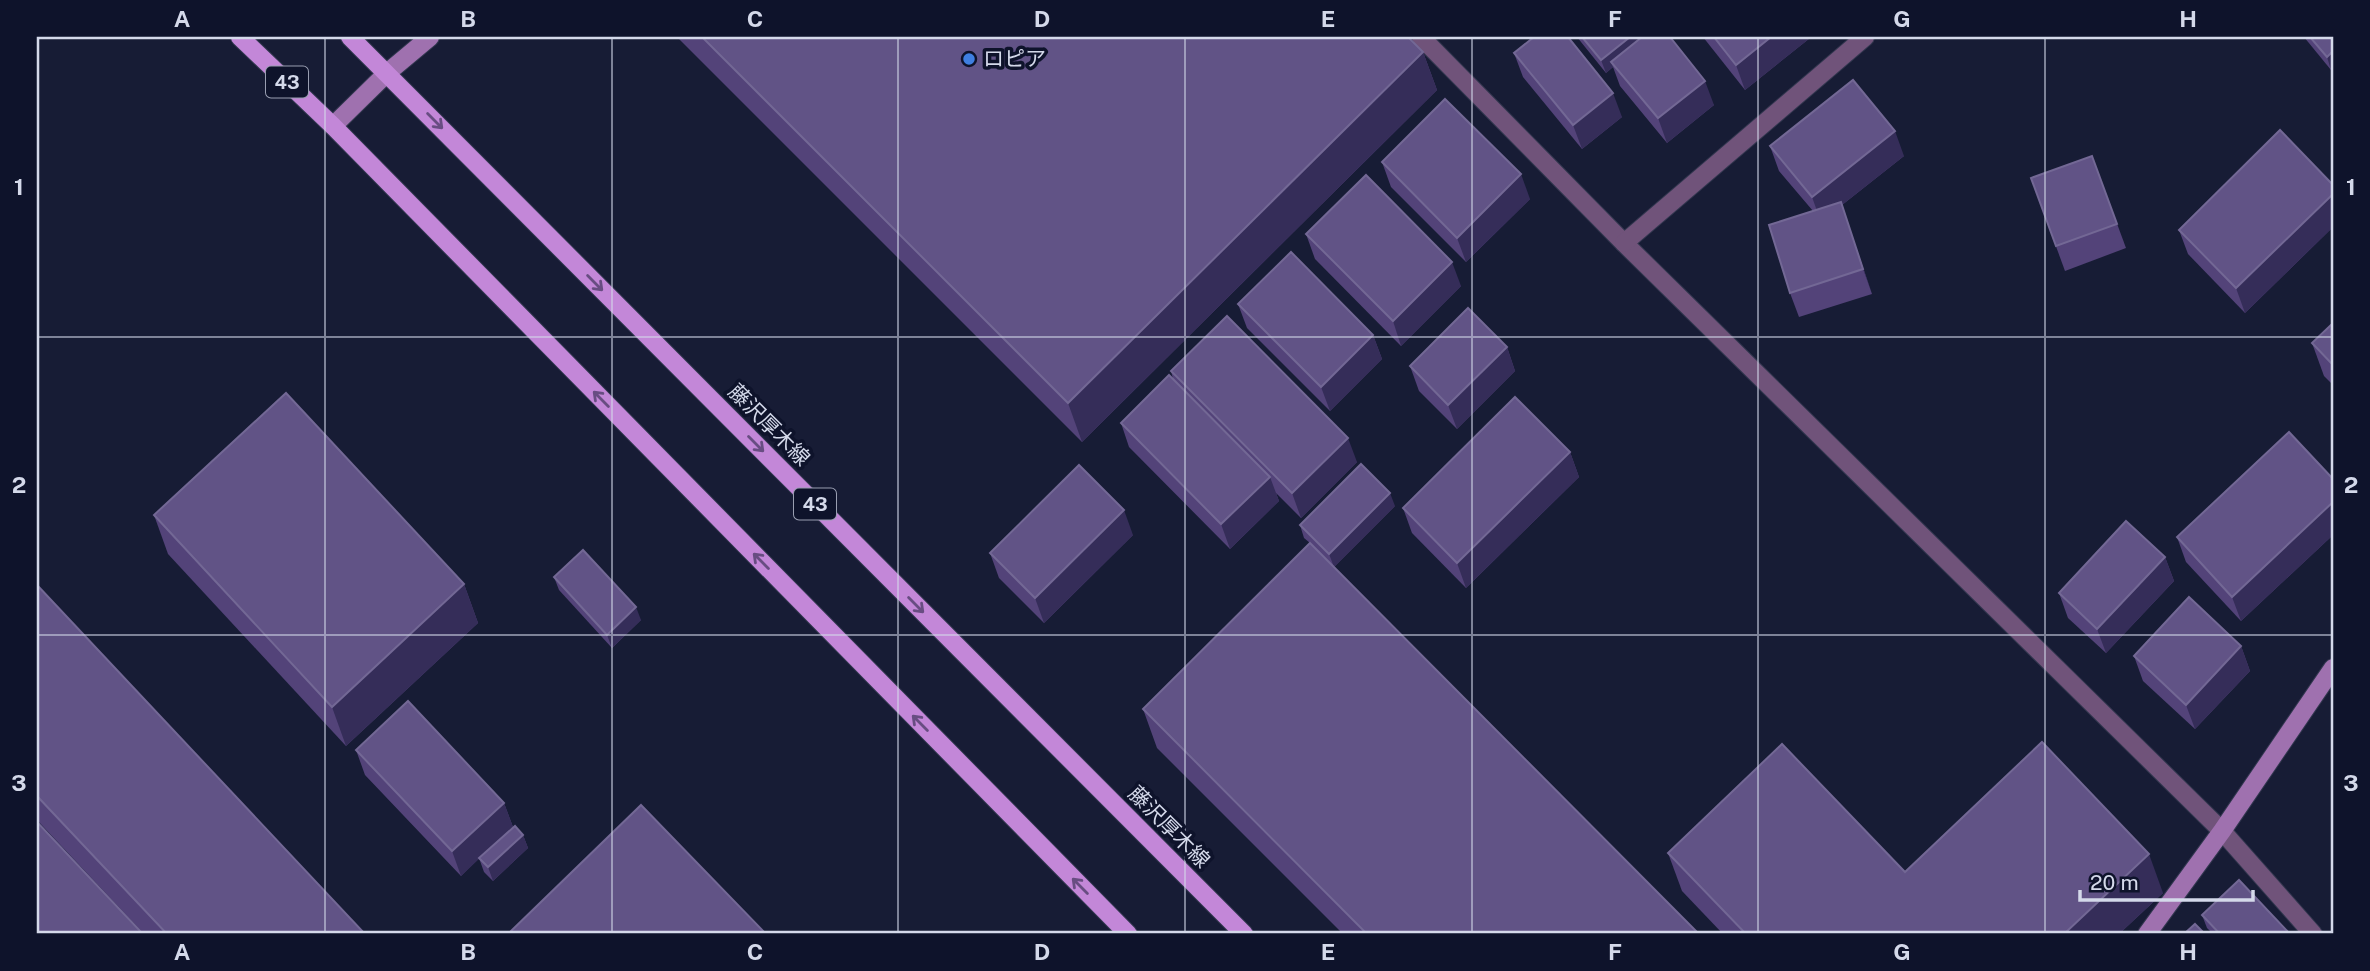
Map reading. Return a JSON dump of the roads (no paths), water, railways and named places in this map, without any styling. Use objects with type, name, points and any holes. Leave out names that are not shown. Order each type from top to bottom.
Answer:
[{"type":"main road","name":"43","points":[[240,37],[333,126],[1128,934]]},
{"type":"main road","name":"藤沢厚木線","points":[[351,37],[1244,934]]},
{"type":"street","points":[[333,126],[387,73],[430,37]]},
{"type":"street","points":[[1421,37],[1624,243],[2222,831],[2313,934]]},
{"type":"street","points":[[1624,243],[1865,37]]},
{"type":"street","points":[[2147,934],[2222,831],[2333,668]]},
{"type":"place","name":"ロピア","points":[[969,59]]}]
